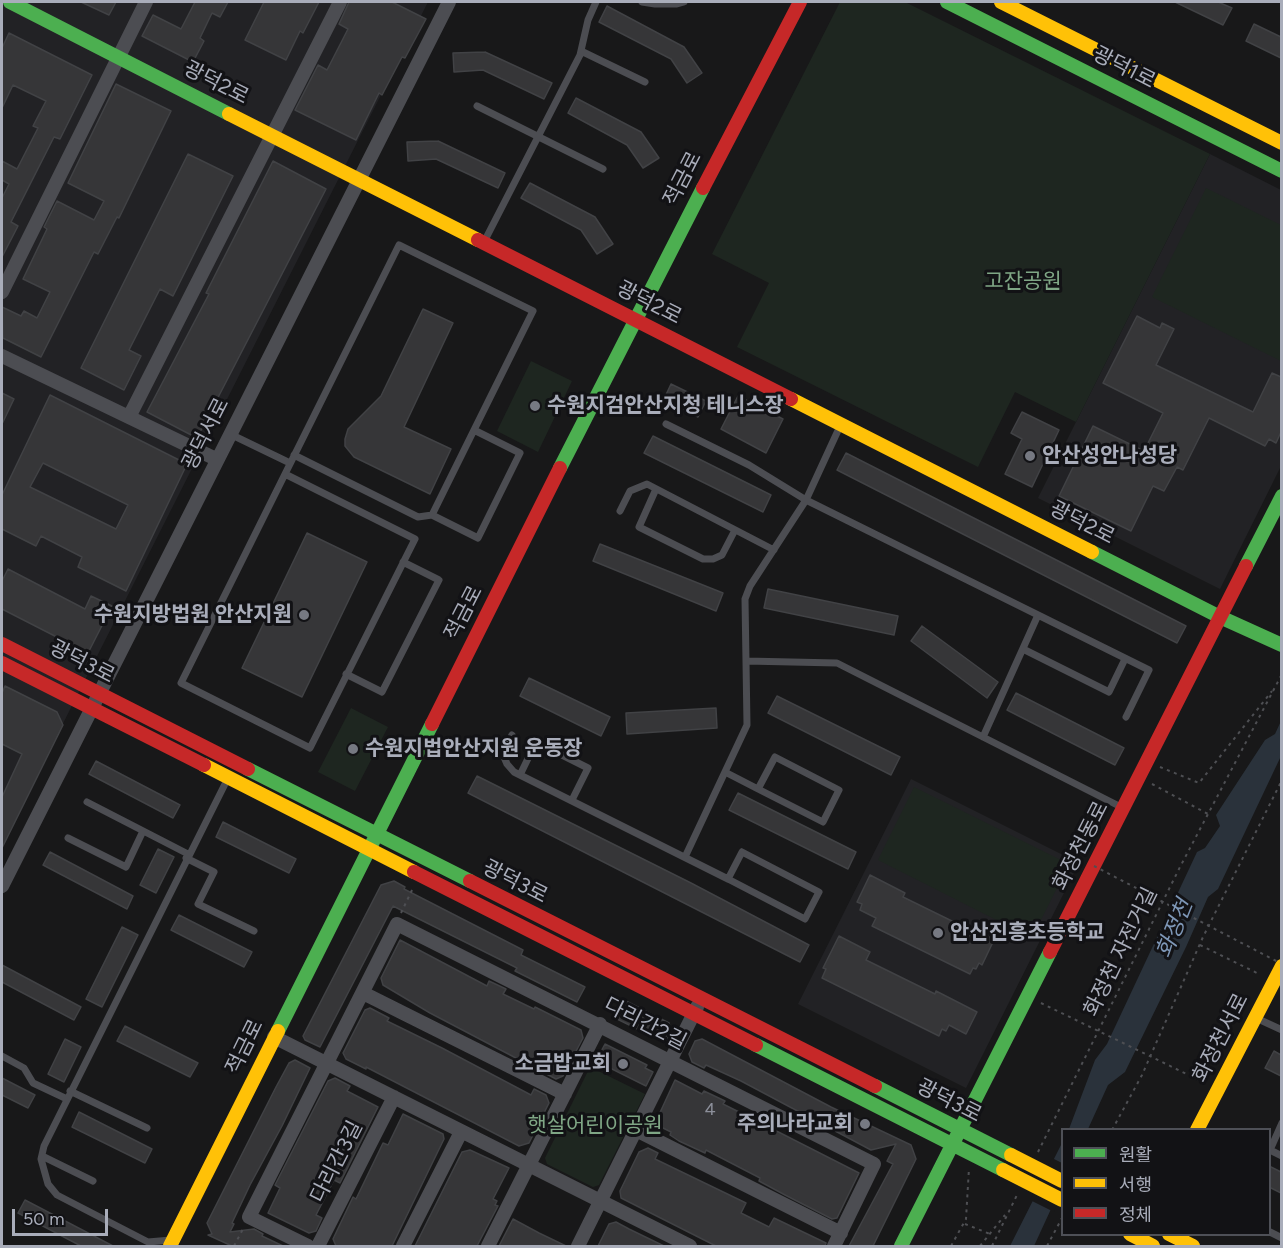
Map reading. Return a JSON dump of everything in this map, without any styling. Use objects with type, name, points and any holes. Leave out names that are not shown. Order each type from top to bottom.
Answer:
[{"type":"street","name":"광덕2로","points":[[10,2],[1220,617],[1276,643]]},
{"type":"street","points":[[2,292],[146,2]]},
{"type":"street","points":[[129,417],[340,2]]},
{"type":"street","name":"광덕서로","points":[[2,886],[449,2]]},
{"type":"street","name":"적금로","points":[[172,1243],[635,319],[800,2]]},
{"type":"street","name":"광덕1로","points":[[947,2],[1281,171]]},
{"type":"street","name":"광덕1로","points":[[1001,2],[1281,143]]},
{"type":"street","points":[[2,356],[216,459]]},
{"type":"street","name":"화정천동로","points":[[901,1246],[1281,496]]},
{"type":"street","name":"광덕3로","points":[[2,644],[960,1131],[1061,1180]]},
{"type":"street","name":"광덕3로","points":[[2,663],[1061,1199]]},
{"type":"street","points":[[308,1246],[249,1217],[397,924]]},
{"type":"street","name":"다리간2길","points":[[397,924],[600,1024],[874,1164],[834,1246]]},
{"type":"street","name":"화정천서로","points":[[1198,1128],[1281,965]]},
{"type":"street","points":[[363,993],[565,1094]]},
{"type":"street","points":[[578,1246],[701,999]]},
{"type":"street","points":[[488,1246],[600,1024]]},
{"type":"street","points":[[274,1037],[600,1202],[668,1242],[690,1246]]},
{"type":"street","name":"다리간3길","points":[[318,1246],[394,1097]]},
{"type":"street","points":[[636,1130],[841,1233]]},
{"type":"street","points":[[403,1246],[461,1132]]},
{"type":"street","points":[[1173,1236],[1193,1246]]},
{"type":"street","points":[[1135,1239],[1153,1246]]},
{"type":"street","points":[[172,1243],[187,1246]]},
{"type":"lane","points":[[484,242],[581,51],[588,20],[596,2]]},
{"type":"lane","points":[[642,2],[677,4],[684,2]]},
{"type":"lane","points":[[581,51],[645,82]]},
{"type":"lane","points":[[477,106],[603,169]]},
{"type":"lane","points":[[285,474],[415,539],[310,748],[181,683],[290,463],[399,245],[533,311],[432,515]]},
{"type":"lane","points":[[666,424],[749,465],[806,501],[1149,670],[1126,717]]},
{"type":"lane","points":[[685,857],[747,725],[746,599],[750,586],[806,501],[841,424]]},
{"type":"lane","points":[[294,455],[418,517],[432,515],[478,538],[520,453],[474,430]]},
{"type":"lane","points":[[230,434],[290,463]]},
{"type":"lane","points":[[620,511],[630,491],[647,484],[774,550]]},
{"type":"lane","points":[[656,489],[639,527],[703,559],[713,559],[722,555],[735,530]]},
{"type":"lane","points":[[346,674],[382,692],[439,580],[403,562]]},
{"type":"lane","points":[[983,737],[1038,615]]},
{"type":"lane","points":[[1023,650],[1109,692],[1125,659]]},
{"type":"lane","points":[[746,662],[837,663],[1124,808]]},
{"type":"lane","points":[[512,735],[505,748],[504,757],[507,764],[520,775],[805,919],[819,892],[742,852],[728,879]]},
{"type":"lane","points":[[520,775],[536,742],[588,768],[572,800]]},
{"type":"lane","points":[[725,772],[758,789],[823,822],[840,790],[775,757],[758,789]]},
{"type":"lane","points":[[172,1243],[148,1242],[57,1195],[48,1184],[42,1170],[42,1156],[44,1146],[69,1095],[228,778]]},
{"type":"lane","points":[[87,802],[144,831],[214,872],[198,904],[254,932]]},
{"type":"lane","points":[[68,838],[126,867],[144,831]]},
{"type":"lane","points":[[1256,1018],[1281,1030]]},
{"type":"lane","points":[[2,1056],[24,1068],[33,1083],[69,1095],[147,1128]]},
{"type":"lane","points":[[1271,1148],[1281,1123]]},
{"type":"lane","points":[[42,1156],[93,1181]]},
{"type":"path","name":"화정천 자전거길","points":[[1035,1159],[1281,674]]},
{"type":"path","points":[[1147,762],[1199,783],[1275,686]]},
{"type":"path","points":[[1139,777],[1208,814]]},
{"type":"path","points":[[1113,1128],[1150,1058],[1200,945],[1281,780]]},
{"type":"path","points":[[1094,866],[1281,965]]},
{"type":"path","points":[[397,924],[419,875]]},
{"type":"path","points":[[1200,945],[1274,981]]},
{"type":"path","points":[[1028,996],[1219,1090]]},
{"type":"path","points":[[951,1246],[966,1219],[969,1154]]},
{"type":"path","points":[[992,1246],[1019,1190]]},
{"type":"path","points":[[980,1246],[1009,1210]]},
{"type":"path","points":[[234,1246],[249,1217]]},
{"type":"path","points":[[1047,1246],[1061,1220]]},
{"type":"path","points":[[964,1223],[990,1234]]},
{"type":"shaded area","points":[[4,2],[428,2],[2,844],[2,7]]},
{"type":"shaded area","points":[[1210,154],[1281,190],[1281,466],[1220,589],[1038,498]]},
{"type":"shaded area","name":"안산진흥초등학교","points":[[911,779],[1079,863],[966,1088],[798,1004]]},
{"type":"green space","name":"고잔공원","points":[[840,2],[905,2],[1210,154],[1076,422],[1015,392],[978,467],[737,347],[769,283],[712,254]]},
{"type":"green space","points":[[1206,188],[1281,225],[1281,361],[1152,297]]},
{"type":"green space","name":"수원지검안산지청 테니스장","points":[[531,361],[572,381],[538,452],[497,431]]},
{"type":"green space","name":"수원지법안산지원 운동장","points":[[351,708],[388,727],[355,791],[318,772]]},
{"type":"green space","points":[[914,787],[1069,864],[1036,930],[1024,924],[1020,932],[878,860]]},
{"type":"green space","name":"햇살어린이공원","points":[[590,1067],[645,1094],[599,1185],[593,1187],[547,1164],[545,1158]]},
{"type":"water","name":"화정천","points":[[1281,721],[1281,756],[1218,889],[1208,897],[1125,1072],[1108,1085],[1088,1128],[1069,1128],[1095,1060],[1107,1044],[1197,852],[1205,848],[1220,826],[1216,815],[1265,740],[1275,734]]},
{"type":"water","points":[[1061,1145],[1061,1187],[1034,1246],[1010,1246]]},
{"type":"pier","points":[[1052,1158],[1061,1162],[1061,1194],[1054,1212],[1030,1200]]},
{"type":"building","points":[[81,2],[116,2],[109,15]]},
{"type":"building","points":[[195,2],[228,2],[220,17],[212,13],[200,38],[204,41],[193,62],[142,36],[153,15],[181,29]]},
{"type":"building","points":[[264,2],[319,2],[303,33],[300,31],[286,60],[245,40]]},
{"type":"building","points":[[349,2],[392,2],[426,19],[382,95],[379,93],[356,140],[295,110],[318,65],[327,70],[348,29],[339,24]]},
{"type":"building","points":[[1175,2],[1218,2],[1232,8],[1223,25]]},
{"type":"building","points":[[607,6],[684,47],[702,73],[687,83],[671,59],[599,22]]},
{"type":"building","points":[[1254,24],[1281,37],[1281,58],[1246,41]]},
{"type":"building","points":[[9,33],[92,75],[60,139],[54,137],[11,222],[18,226],[2,257],[2,198],[9,184],[2,180],[2,161],[17,169],[38,128],[33,126],[46,101],[13,85],[2,108],[2,48]]},
{"type":"building","points":[[485,52],[552,83],[544,99],[483,70],[454,72],[453,53]]},
{"type":"building","points":[[116,84],[171,111],[119,218],[117,217],[98,254],[94,252],[41,357],[3,338],[2,307],[21,316],[24,311],[37,318],[50,292],[23,279],[47,229],[44,227],[57,201],[94,220],[104,201],[68,183]]},
{"type":"building","points":[[576,98],[641,132],[659,158],[643,168],[627,145],[568,113]]},
{"type":"building","points":[[438,141],[505,173],[498,188],[436,159],[408,161],[407,142]]},
{"type":"building","points":[[188,154],[233,176],[173,296],[160,289],[129,350],[141,356],[124,390],[81,368]]},
{"type":"building","points":[[273,161],[326,189],[197,438],[147,412],[209,294],[206,293]]},
{"type":"building","points":[[530,183],[595,217],[613,244],[597,254],[581,230],[521,198]]},
{"type":"building","points":[[423,309],[453,323],[404,427],[451,449],[430,494],[354,457],[345,446],[348,429],[381,396]]},
{"type":"building","points":[[1137,316],[1160,328],[1162,323],[1174,329],[1156,365],[1253,412],[1272,373],[1281,377],[1281,432],[1276,443],[1269,439],[1265,446],[1209,418],[1183,470],[1177,467],[1164,491],[1153,486],[1131,531],[1059,496],[1093,426],[1144,451],[1163,413],[1103,383]]},
{"type":"building","points":[[671,384],[706,401],[698,417],[664,399]]},
{"type":"building","points":[[2,393],[14,399],[2,424]]},
{"type":"building","points":[[50,395],[187,464],[126,591],[78,567],[82,557],[41,536],[36,546],[2,529],[2,495]],"holes":[[[43,463],[128,505],[116,529],[30,487]]]},
{"type":"building","points":[[738,396],[783,419],[766,453],[721,429]]},
{"type":"building","name":"안산성안나성당","points":[[1022,412],[1059,430],[1032,487],[1005,474],[1022,439],[1011,433]]},
{"type":"building","points":[[653,436],[771,495],[763,512],[644,453]]},
{"type":"building","points":[[846,453],[1186,626],[1177,643],[837,470]]},
{"type":"building","name":"수원지방법원 안산지원","points":[[307,533],[367,562],[302,697],[242,668]]},
{"type":"building","points":[[600,544],[723,593],[716,611],[593,561]]},
{"type":"building","points":[[8,569],[85,609],[91,596],[112,606],[88,653],[2,609],[2,581]]},
{"type":"building","points":[[768,589],[898,616],[894,635],[764,608]]},
{"type":"building","points":[[922,626],[998,682],[987,698],[911,641]]},
{"type":"building","points":[[529,678],[610,717],[601,736],[520,696]]},
{"type":"building","points":[[5,686],[57,712],[63,725],[2,848],[2,797],[22,754],[2,744],[2,693]]},
{"type":"building","points":[[1016,693],[1124,748],[1115,765],[1007,710]]},
{"type":"building","points":[[777,696],[900,757],[891,775],[768,713]]},
{"type":"building","points":[[716,708],[717,728],[627,734],[626,713]]},
{"type":"building","points":[[96,761],[180,805],[173,818],[89,774]]},
{"type":"building","points":[[477,776],[809,945],[800,962],[468,793]]},
{"type":"building","points":[[738,793],[856,852],[848,869],[729,810]]},
{"type":"building","points":[[223,822],[296,859],[289,873],[216,837]]},
{"type":"building","points":[[158,849],[174,857],[156,893],[140,885]]},
{"type":"building","points":[[50,852],[133,896],[127,909],[43,865]]},
{"type":"building","name":"안산진흥초등학교","points":[[870,875],[905,893],[903,897],[956,923],[954,926],[975,936],[978,931],[994,940],[982,965],[979,963],[970,974],[872,926],[876,918],[860,910],[862,904],[857,902]]},
{"type":"building","points":[[394,881],[405,887],[404,889],[523,950],[521,955],[585,987],[577,1002],[515,971],[517,968],[393,906],[320,1047],[305,1040],[303,1036],[381,885]]},
{"type":"building","points":[[179,915],[252,952],[244,967],[171,930]]},
{"type":"building","points":[[122,927],[138,935],[102,1007],[86,999]]},
{"type":"building","name":"안산진흥초등학교","points":[[839,936],[870,952],[866,960],[977,1012],[966,1034],[949,1025],[946,1031],[942,1029],[939,1036],[822,978],[826,969],[823,968]]},
{"type":"building","points":[[400,940],[487,986],[489,981],[506,989],[503,994],[581,1030],[583,1038],[563,1076],[556,1079],[430,1013],[383,985],[381,978]]},
{"type":"building","points":[[2,965],[81,1007],[74,1020],[2,982]]},
{"type":"building","points":[[624,1000],[669,1023],[671,1030],[667,1040],[662,1041],[615,1018]]},
{"type":"building","points":[[370,1008],[389,1018],[387,1021],[531,1095],[534,1089],[546,1095],[549,1103],[529,1143],[519,1146],[366,1067],[366,1069],[346,1059],[343,1053],[365,1010]]},
{"type":"building","points":[[125,1026],[198,1063],[190,1077],[117,1041]]},
{"type":"building","points":[[65,1039],[81,1047],[64,1082],[48,1074]]},
{"type":"building","points":[[702,1039],[831,1107],[911,1145],[916,1159],[873,1246],[849,1246],[893,1164],[887,1161],[896,1144],[871,1150],[741,1081],[706,1065],[704,1068],[692,1062],[689,1054],[695,1041]]},
{"type":"building","name":"소금밥교회","points":[[605,1044],[647,1065],[645,1068],[653,1072],[646,1086],[600,1063],[602,1059],[598,1057]]},
{"type":"building","points":[[1274,1051],[1281,1055],[1281,1076],[1265,1068]]},
{"type":"building","points":[[295,1060],[310,1068],[250,1185],[230,1232],[254,1229],[263,1234],[262,1236],[283,1246],[232,1246],[208,1235],[212,1234],[207,1223],[276,1087],[289,1063]]},
{"type":"building","points":[[2,1078],[35,1095],[28,1108],[2,1095]]},
{"type":"building","points":[[335,1078],[350,1086],[347,1091],[378,1107],[340,1183],[334,1180],[316,1215],[322,1218],[316,1231],[309,1233],[268,1213],[280,1188],[275,1185],[328,1081]]},
{"type":"building","points":[[675,1080],[702,1094],[704,1091],[725,1101],[723,1104],[859,1173],[837,1218],[832,1219],[785,1195],[759,1181],[760,1178],[706,1150],[705,1153],[679,1141],[670,1135],[671,1132],[659,1126],[657,1119]]},
{"type":"building","points":[[79,1112],[152,1149],[145,1163],[72,1127]]},
{"type":"building","points":[[403,1114],[443,1134],[444,1139],[392,1246],[336,1246],[333,1239],[353,1197],[356,1199],[383,1143],[388,1145]]},
{"type":"building","points":[[648,1148],[658,1153],[655,1159],[746,1203],[741,1213],[769,1227],[774,1218],[826,1243],[825,1246],[716,1246],[621,1198],[620,1191],[639,1152]]},
{"type":"building","points":[[470,1150],[509,1168],[493,1199],[497,1201],[495,1205],[498,1206],[477,1246],[415,1246],[462,1152]]},
{"type":"building","points":[[1271,1167],[1281,1172],[1281,1193],[1271,1188]]},
{"type":"building","points":[[25,1200],[113,1246],[81,1246],[18,1213]]},
{"type":"building","points":[[513,1219],[539,1233],[566,1246],[499,1246]]},
{"type":"building","points":[[616,1222],[664,1246],[598,1246],[609,1224]]},
{"type":"traffic: fast","points":[[10,2],[229,114]]},
{"type":"traffic: fast","points":[[947,2],[1282,171]]},
{"type":"traffic: fast","points":[[560,468],[703,188]]},
{"type":"traffic: fast","points":[[1246,566],[1282,496]]},
{"type":"traffic: fast","points":[[1092,552],[1220,617],[1282,645]]},
{"type":"traffic: fast","points":[[278,1031],[432,724]]},
{"type":"traffic: fast","points":[[248,769],[470,881]]},
{"type":"traffic: fast","points":[[901,1246],[1050,952]]},
{"type":"traffic: fast","points":[[756,1045],[1003,1170]]},
{"type":"traffic: fast","points":[[875,1086],[1011,1155]]},
{"type":"traffic: slow","points":[[1001,2],[1282,143]]},
{"type":"traffic: slow","points":[[229,114],[478,240]]},
{"type":"traffic: slow","points":[[791,399],[1092,552]]},
{"type":"traffic: slow","points":[[204,765],[414,872]]},
{"type":"traffic: slow","points":[[1198,1128],[1282,966]]},
{"type":"traffic: slow","points":[[170,1246],[278,1031]]},
{"type":"traffic: slow","points":[[1011,1155],[1061,1180]]},
{"type":"traffic: slow","points":[[1003,1170],[1061,1199]]},
{"type":"traffic: slow","points":[[1134,1236],[1153,1246]]},
{"type":"traffic: slow","points":[[1173,1236],[1193,1246]]},
{"type":"traffic: jam","points":[[703,188],[800,2]]},
{"type":"traffic: jam","points":[[478,240],[791,399]]},
{"type":"traffic: jam","points":[[432,724],[560,468]]},
{"type":"traffic: jam","points":[[1050,952],[1246,566]]},
{"type":"traffic: jam","points":[[2,644],[248,769]]},
{"type":"traffic: jam","points":[[2,663],[204,765]]},
{"type":"traffic: jam","points":[[414,872],[756,1045]]},
{"type":"traffic: jam","points":[[470,881],[875,1086]]},
{"type":"place","name":"수원지검안산지청 테니스장","points":[[535,406]]},
{"type":"place","name":"안산성안나성당","points":[[1030,456]]},
{"type":"place","name":"수원지방법원 안산지원","points":[[304,615]]},
{"type":"place","name":"수원지법안산지원 운동장","points":[[353,749]]},
{"type":"place","name":"안산진흥초등학교","points":[[938,933]]},
{"type":"place","name":"소금밥교회","points":[[623,1064]]},
{"type":"place","name":"주의나라교회","points":[[865,1124]]}]
